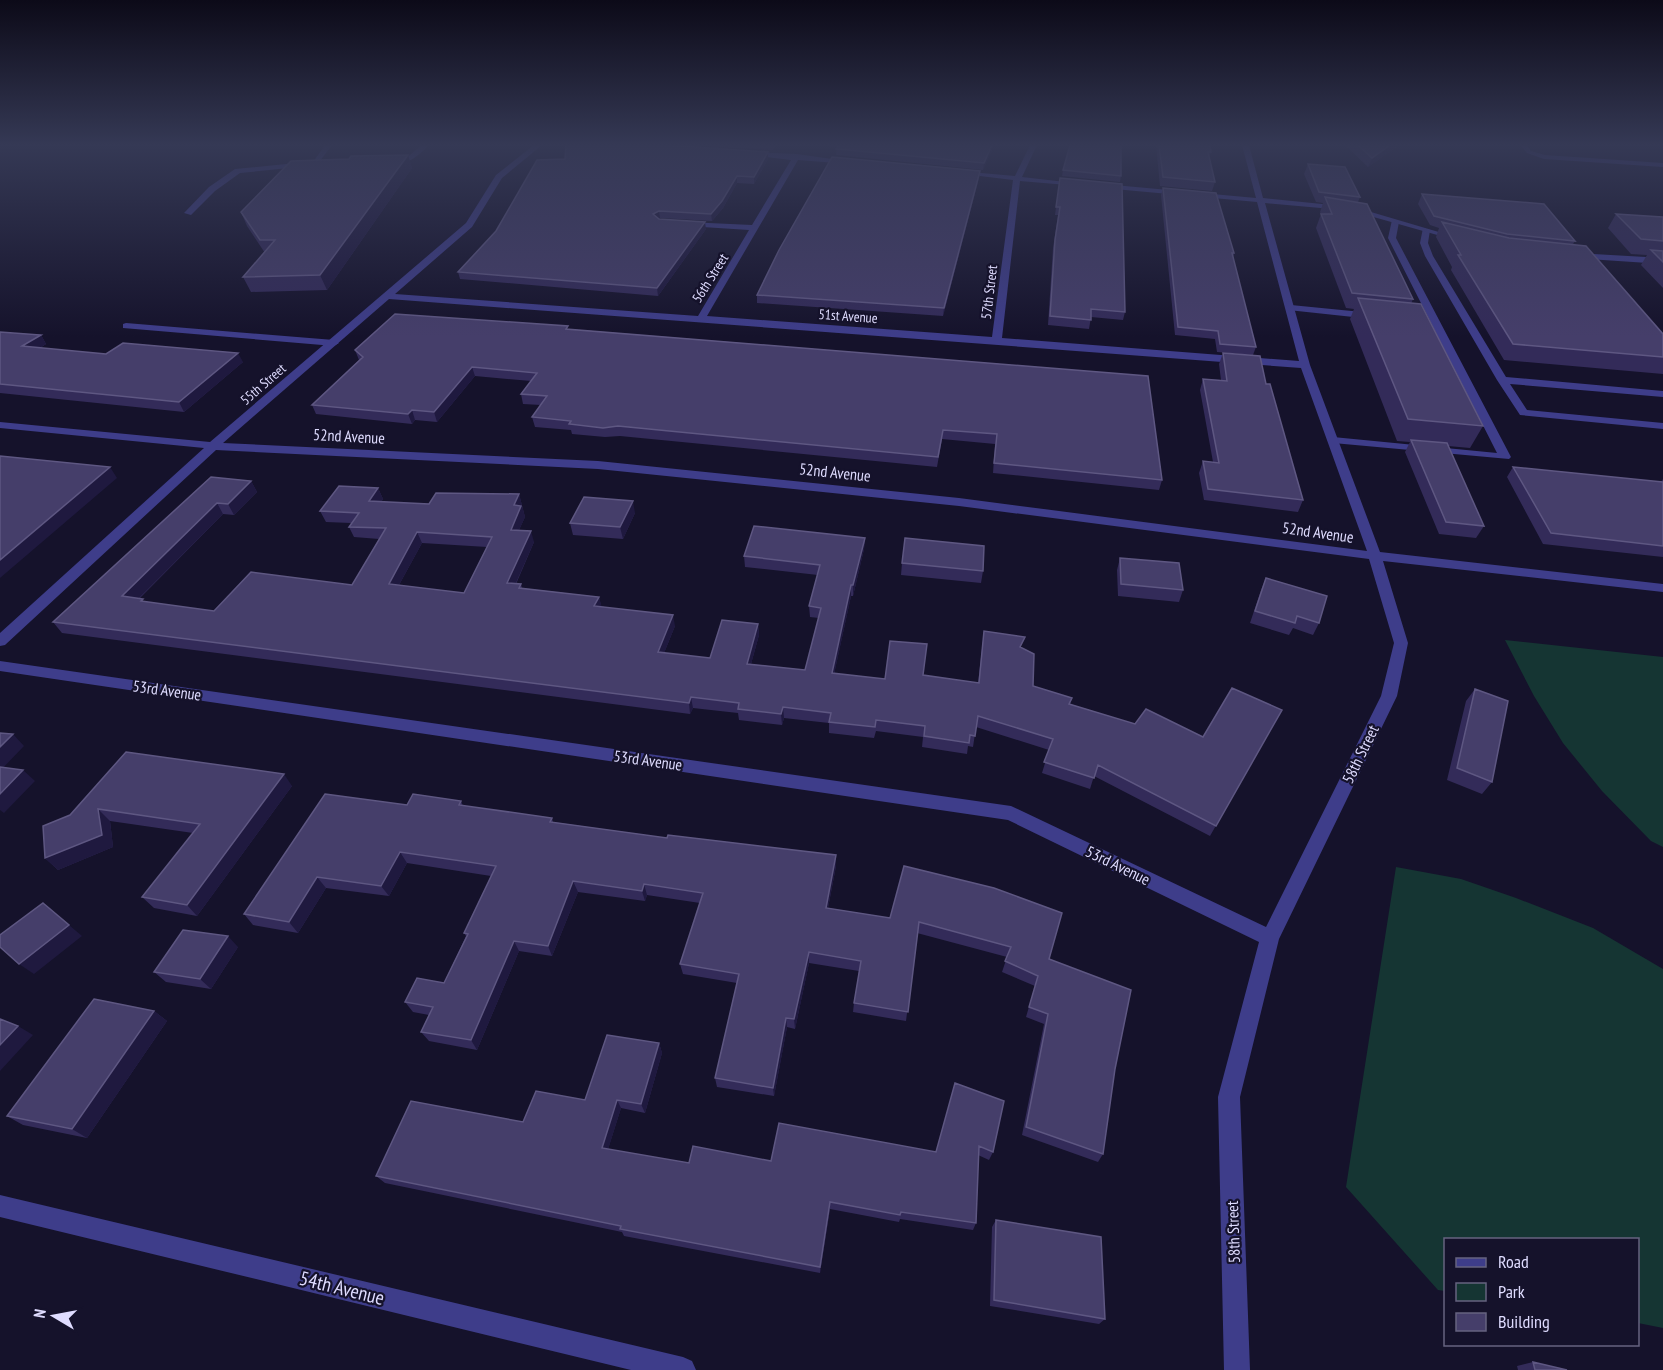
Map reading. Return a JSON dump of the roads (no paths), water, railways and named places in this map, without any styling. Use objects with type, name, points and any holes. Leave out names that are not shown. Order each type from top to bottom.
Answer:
[{"type":"street","points":[[188,213],[192,209]]},
{"type":"street","name":"55th Street","points":[[0,641],[213,446],[469,225],[479,209]]},
{"type":"street","name":"56th Street","points":[[700,320],[767,209]]},
{"type":"street","name":"57th Street","points":[[997,339],[1013,209]]},
{"type":"street","name":"58th Street","points":[[1237,1370],[1229,1097],[1270,938],[1389,696],[1401,643],[1375,556],[1305,365],[1263,209]]},
{"type":"street","points":[[1343,209],[1371,214],[1468,241]]},
{"type":"street","points":[[1333,440],[1505,457],[1429,321],[1392,238],[1395,222]]},
{"type":"street","points":[[681,223],[756,228]]},
{"type":"street","points":[[1426,230],[1424,243],[1429,256],[1524,413],[1663,426]]},
{"type":"street","points":[[1565,255],[1663,261]]},
{"type":"street","points":[[1596,257],[1603,266]]},
{"type":"street","name":"51st Avenue","points":[[389,296],[700,320],[997,339],[1305,365]]},
{"type":"street","points":[[1291,308],[1380,316]]},
{"type":"street","points":[[126,326],[334,343]]},
{"type":"street","points":[[1502,380],[1663,394]]},
{"type":"street","name":"52nd Avenue","points":[[0,425],[213,446],[598,465],[959,502],[1375,556],[1663,588]]},
{"type":"street","name":"53rd Avenue","points":[[0,666],[1011,813],[1270,938]]},
{"type":"street","name":"54th Avenue","points":[[0,1206],[683,1370]]}]
